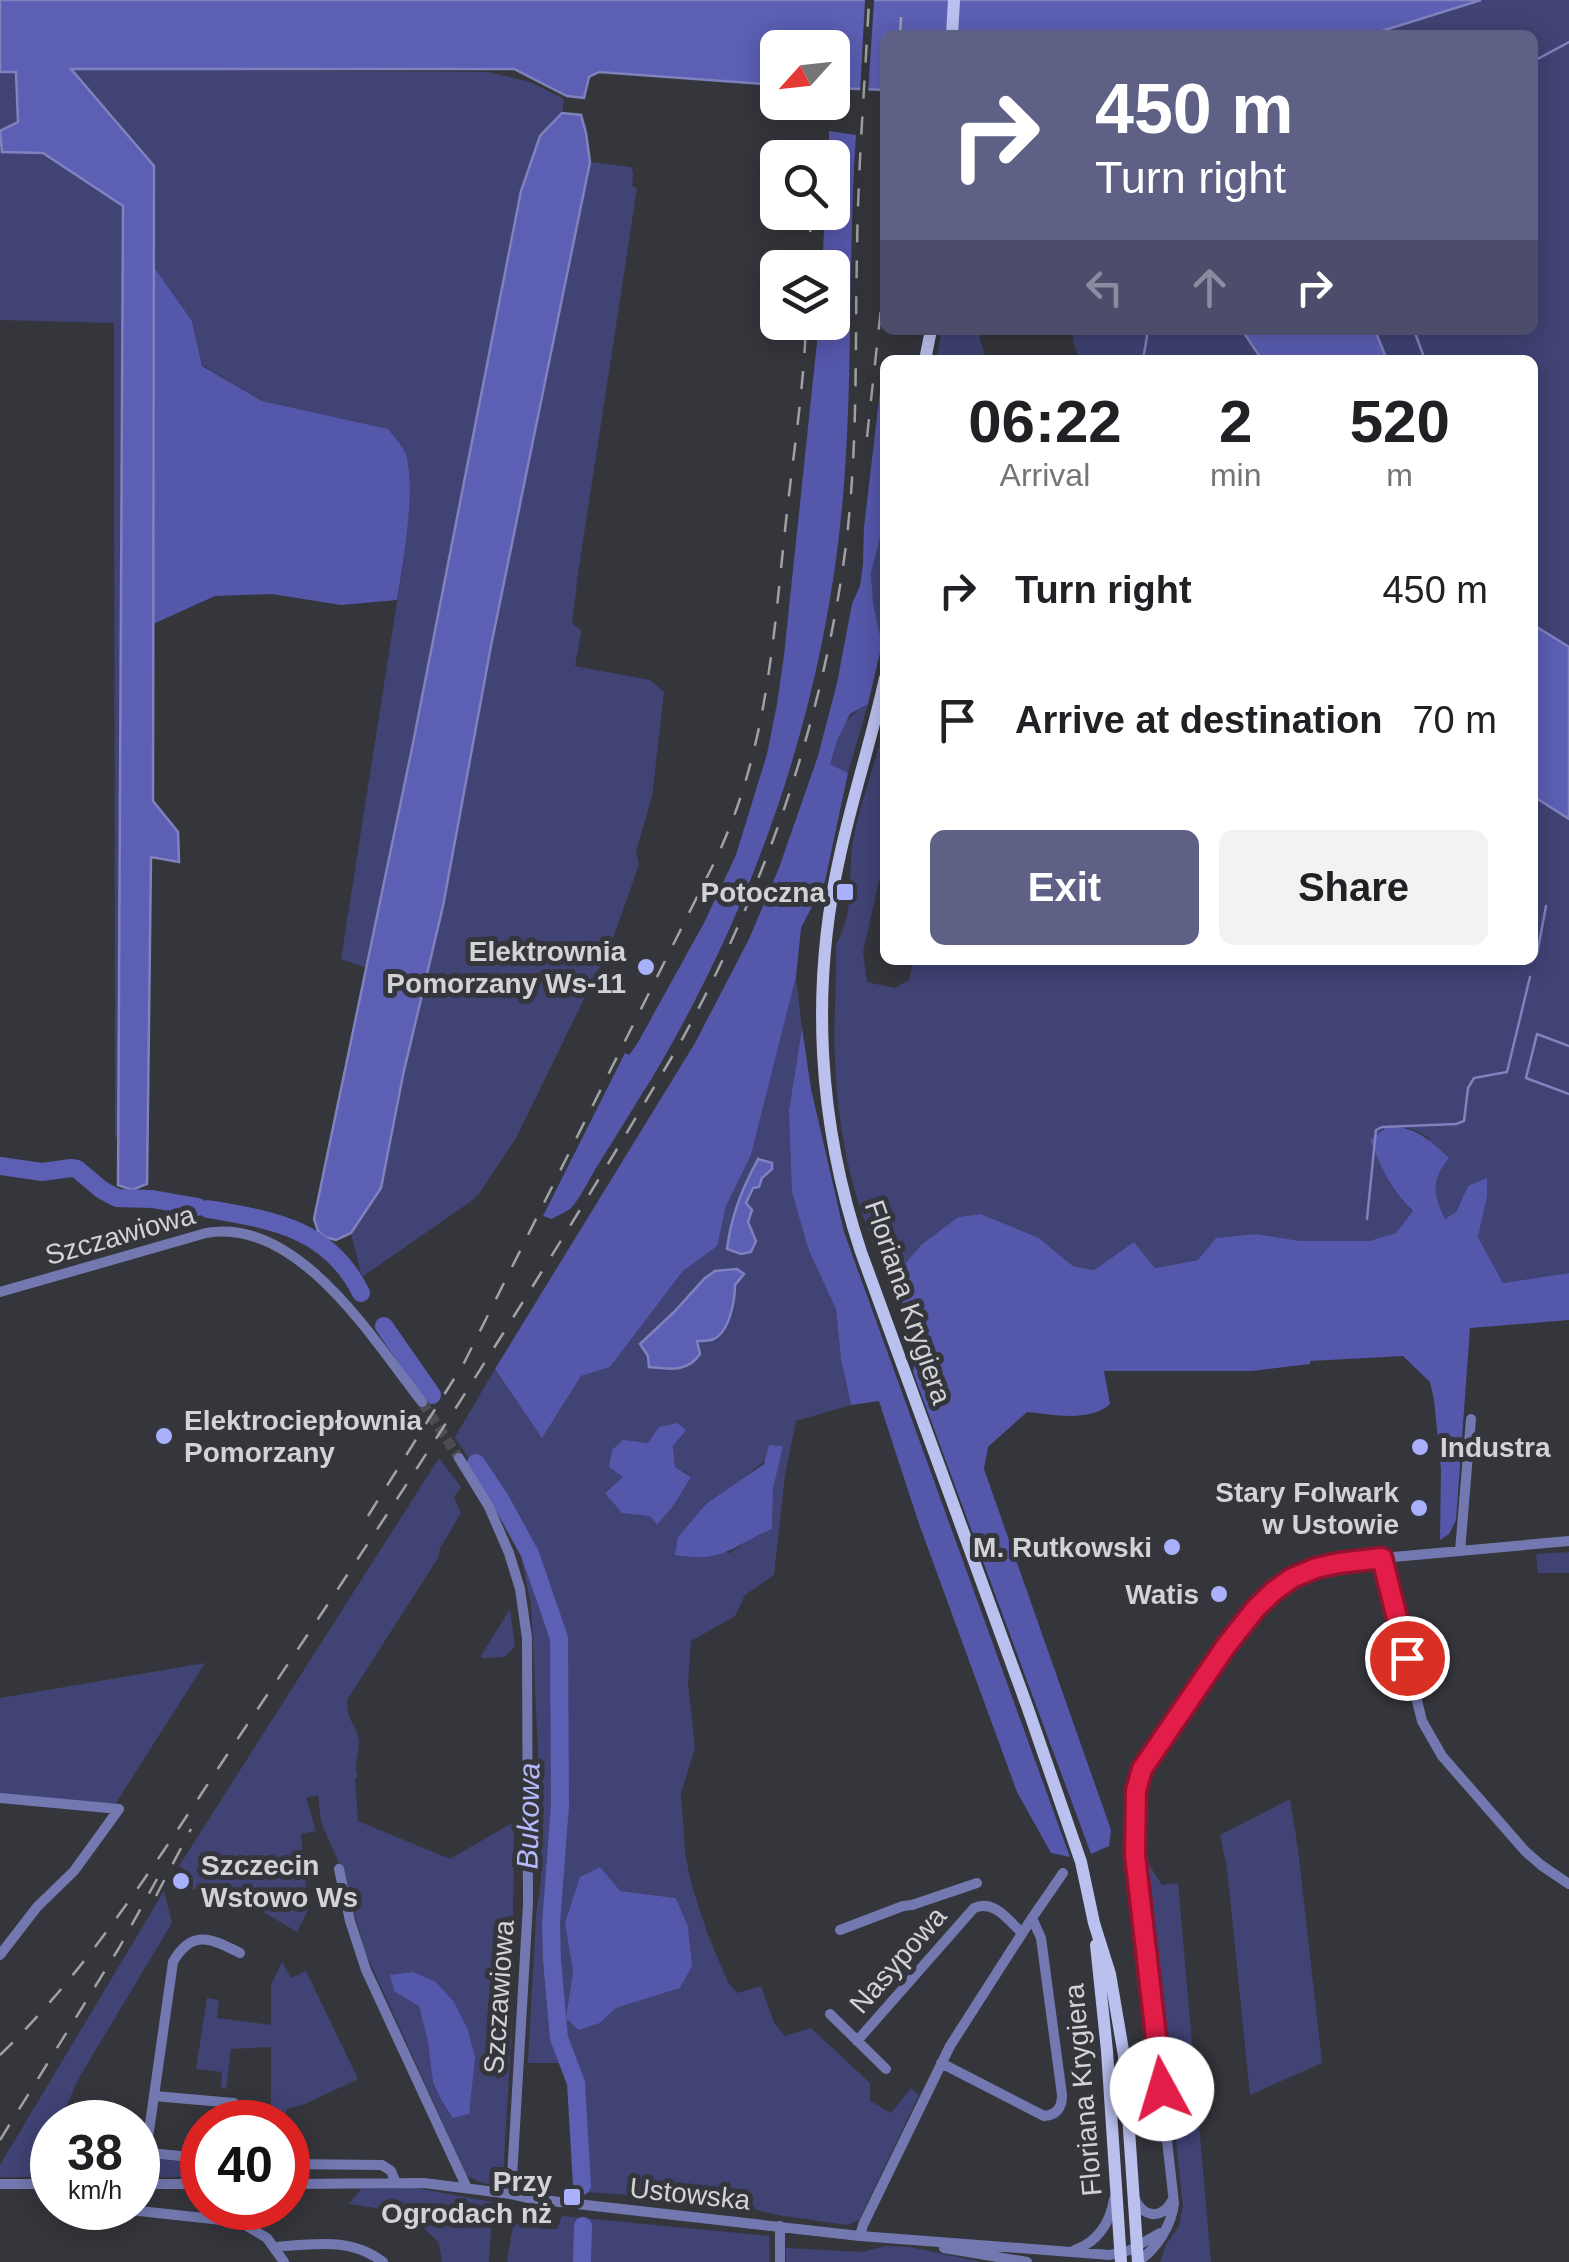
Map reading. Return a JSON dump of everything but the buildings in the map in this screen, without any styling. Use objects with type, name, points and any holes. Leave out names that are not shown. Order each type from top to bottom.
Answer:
[{"type":"main road","points":[[952,30],[954,0]]},
{"type":"main road","name":"Floriana Krygiera","points":[[880,698],[830,904],[821,999],[822,1066],[830,1136],[849,1214],[872,1284],[1028,1706],[1081,1862],[1110,1974],[1124,2056],[1137,2258]]},
{"type":"main road","name":"Floriana Krygiera","points":[[1094,1923],[1107,2051],[1118,2258]]},
{"type":"street","name":"Szczawiowa","points":[[0,1292],[206,1234],[240,1233],[280,1250],[332,1287],[422,1402]]},
{"type":"street","points":[[1460,1551],[1471,1419]]},
{"type":"street","name":"Szczawiowa","points":[[459,1458],[489,1507],[509,1553],[520,1589],[527,1638],[528,1904],[511,2194]]},
{"type":"street","points":[[1118,2258],[1137,2258],[1164,2229],[1173,2213],[1174,2196],[1135,1855],[1136,1791],[1142,1769],[1248,1618],[1280,1586],[1302,1573],[1330,1564],[1569,1541]]},
{"type":"street","points":[[1382,1558],[1422,1720],[1432,1742],[1525,1851],[1569,1884]]},
{"type":"street","points":[[0,1798],[119,1809],[74,1871],[37,1907],[0,1955]]},
{"type":"street","points":[[338,1869],[366,1970],[467,2188]]},
{"type":"street","points":[[860,2236],[941,2063],[1063,1873]]},
{"type":"street","points":[[840,1930],[978,1883]]},
{"type":"street","name":"Nasypowa","points":[[857,2041],[974,1908],[983,1904],[992,1907],[1022,1933]]},
{"type":"street","points":[[941,2063],[1044,2116],[1059,2109],[1062,2095],[1041,1938],[1032,1918]]},
{"type":"street","points":[[153,2100],[176,1956],[184,1946],[200,1938],[240,1954]]},
{"type":"street","points":[[830,2014],[886,2069]]},
{"type":"street","points":[[154,2096],[207,2100]]},
{"type":"street","name":"Ustowska","points":[[310,2164],[382,2165],[392,2171],[396,2183]]},
{"type":"street","name":"Ustowska","points":[[310,2184],[424,2183],[533,2200],[860,2236],[1118,2258]]},
{"type":"street","points":[[0,2184],[30,2184]]},
{"type":"street","points":[[1066,2251],[1087,2245],[1100,2234],[1110,2217],[1116,2188]]},
{"type":"street","points":[[1134,2195],[1140,2208],[1153,2215],[1168,2208],[1174,2196]]},
{"type":"street","points":[[160,2213],[240,2222],[262,2234],[284,2262]]},
{"type":"street","points":[[780,2226],[780,2262]]},
{"type":"street","name":"Ustowska","points":[[909,2241],[1027,2262]]},
{"type":"street","points":[[276,2247],[345,2244],[382,2262]]},
{"type":"shaded area","points":[[0,0],[1481,0],[1385,30],[880,30],[880,90],[850,89],[850,30],[760,30],[760,84],[599,72],[589,77],[584,98],[567,96],[514,69],[71,69],[154,166],[153,801],[178,832],[179,862],[151,857],[147,1184],[132,1190],[118,1185],[123,206],[43,153],[2,152],[0,131],[18,122],[16,72],[0,72]]},
{"type":"shaded area","points":[[1481,0],[1569,0],[1569,647],[1538,627],[1538,355],[1385,355],[1377,335],[1538,335],[1538,30],[1385,30]]},
{"type":"shaded area","points":[[70,69],[488,72],[530,82],[564,99],[562,113],[540,136],[521,191],[367,968],[341,959],[404,557],[409,480],[388,429],[262,401],[202,365],[192,321],[154,267],[154,166]]},
{"type":"shaded area","points":[[0,72],[16,72],[18,122],[0,131]]},
{"type":"shaded area","points":[[562,113],[581,115],[590,162],[491,646],[443,906],[381,1188],[351,1233],[336,1240],[318,1231],[314,1219],[412,748],[521,191],[540,136]]},
{"type":"shaded area","points":[[829,131],[856,135],[852,222],[850,353],[847,440],[836,563],[805,717],[756,866],[691,1009],[579,1198],[570,1209],[552,1219],[543,1216],[625,1053],[629,1055],[637,1044],[704,923],[736,855],[767,754],[784,655],[817,340],[850,340],[850,250],[823,250],[824,230],[850,230],[850,140],[829,140]]},
{"type":"shaded area","points":[[0,147],[2,152],[43,153],[123,206],[115,1141],[114,323],[0,320]]},
{"type":"shaded area","points":[[590,162],[631,167],[632,186],[637,188],[572,624],[581,633],[575,666],[650,680],[664,692],[652,797],[636,851],[639,865],[611,944],[516,1138],[479,1194],[362,1277],[351,1233],[381,1187],[443,906],[491,646]]},
{"type":"shaded area","points":[[154,267],[192,321],[202,366],[262,401],[388,429],[401,445],[410,487],[397,600],[341,605],[272,594],[215,596],[153,624]]},
{"type":"shaded area","points":[[941,335],[980,335],[984,355],[937,355]]},
{"type":"shaded area","points":[[1074,335],[1245,335],[1259,355],[1078,355]]},
{"type":"shaded area","points":[[1245,335],[1377,335],[1385,355],[1259,355]]},
{"type":"shaded area","points":[[880,391],[880,538],[871,573],[880,653],[868,704],[850,714],[830,764],[848,773],[825,881],[801,928],[796,977],[751,1155],[726,1206],[717,1246],[683,1271],[610,1367],[581,1376],[542,1438],[495,1369],[695,1043],[749,939],[779,868],[818,756],[852,604],[860,586]]},
{"type":"shaded area","points":[[880,538],[880,635],[873,603],[871,573]]},
{"type":"shaded area","points":[[1538,628],[1569,647],[1569,819],[1538,799]]},
{"type":"shaded area","points":[[868,704],[848,773],[830,764],[846,722]]},
{"type":"shaded area","points":[[880,740],[880,876],[863,952],[867,982],[895,988],[909,980],[913,965],[1538,965],[1538,799],[1569,819],[1569,1273],[1503,1283],[1478,1237],[1487,1197],[1468,1186],[1456,1212],[1445,1220],[1435,1198],[1437,1172],[1429,1138],[1412,1129],[1391,1125],[1370,1140],[1393,1187],[1413,1212],[1396,1233],[1369,1241],[1301,1241],[1256,1234],[1198,1260],[1155,1268],[1134,1242],[1094,1270],[1073,1266],[1039,1238],[981,1214],[958,1217],[921,1245],[892,1279],[867,1228],[850,1174],[837,1089],[836,944],[847,918],[854,836]]},
{"type":"shaded area","points":[[796,977],[802,1028],[789,1110],[809,1251],[836,1308],[851,1405],[796,1421],[785,1475],[774,1575],[745,1595],[735,1616],[691,1641],[688,1683],[695,1748],[681,1793],[691,1883],[728,1982],[737,1993],[761,1986],[774,2023],[785,2036],[811,2028],[870,2083],[870,2101],[891,2113],[911,2088],[919,2095],[859,2220],[847,2225],[777,2215],[722,2201],[585,2192],[579,2083],[573,2063],[528,2063],[541,1880],[531,1604],[521,1557],[496,1503],[455,1437],[495,1369],[542,1437],[581,1376],[610,1367],[683,1271],[716,1246],[726,1206],[751,1155]],"holes":[[[737,1269],[744,1275],[735,1285],[735,1303],[714,1339],[697,1341],[674,1370],[650,1367],[640,1343],[715,1271]],[[685,1430],[673,1446],[675,1467],[691,1476],[656,1524],[651,1516],[605,1492],[624,1477],[648,1443]],[[782,1446],[773,1489],[772,1529],[730,1553],[678,1537],[706,1504]],[[620,1891],[677,1898],[680,1988],[616,2008],[600,2023],[566,2018],[573,1971]]]},
{"type":"shaded area","points":[[802,1028],[811,1089],[844,1232],[1070,1857],[1051,1853],[1017,1792],[918,1521],[879,1401],[851,1405],[836,1309],[809,1251],[792,1192],[789,1110]]},
{"type":"shaded area","points":[[1390,1125],[1423,1136],[1449,1158],[1439,1173],[1436,1188],[1445,1219],[1456,1212],[1468,1186],[1487,1178],[1478,1237],[1503,1283],[1569,1273],[1569,1320],[1470,1328],[1456,1520],[1449,1534],[1440,1540],[1441,1469],[1430,1382],[1403,1356],[1310,1361],[1252,1371],[1104,1371],[1110,1404],[1101,1410],[1070,1416],[1027,1412],[988,1447],[984,1469],[1111,1830],[1109,1846],[1091,1854],[913,1372],[913,1336],[892,1279],[921,1245],[958,1217],[981,1214],[1039,1238],[1073,1266],[1094,1270],[1134,1242],[1155,1268],[1198,1260],[1216,1238],[1256,1234],[1301,1241],[1369,1241],[1396,1233],[1413,1211],[1393,1187],[1370,1140]]},
{"type":"shaded area","points":[[758,1159],[772,1163],[772,1169],[759,1187],[753,1188],[746,1203],[752,1210],[748,1222],[756,1241],[751,1252],[741,1254],[727,1249],[729,1237],[738,1203]]},
{"type":"shaded area","points":[[737,1269],[744,1274],[735,1285],[730,1314],[719,1335],[697,1341],[700,1354],[689,1364],[677,1368],[649,1367],[648,1356],[640,1344],[705,1278],[715,1271]]},
{"type":"shaded area","points":[[677,1423],[686,1430],[673,1446],[675,1467],[691,1477],[657,1525],[650,1516],[622,1513],[605,1493],[623,1477],[609,1467],[612,1450],[623,1440],[648,1443],[659,1427]]},
{"type":"shaded area","points":[[769,1445],[783,1446],[773,1489],[772,1529],[717,1555],[675,1555],[678,1537],[706,1504],[764,1464]]},
{"type":"shaded area","points":[[439,1458],[461,1487],[454,1497],[461,1513],[438,1558],[347,1700],[347,1707],[359,1742],[355,1778],[358,1821],[450,1859],[514,1822],[512,2027],[503,2177],[490,2184],[467,2176],[366,1954],[341,1868],[321,1822],[318,1795],[306,1798],[316,1831],[301,1834],[308,1910],[297,1932],[242,1899],[193,1889],[193,1877],[179,1866]]},
{"type":"shaded area","points":[[1569,1552],[1569,1573],[1538,1573],[1536,1554]]},
{"type":"shaded area","points":[[510,1609],[515,1646],[505,1657],[482,1658],[481,1656]]},
{"type":"shaded area","points":[[205,1663],[116,1803],[0,1795],[0,1698]]},
{"type":"shaded area","points":[[1290,1799],[1322,2063],[1250,2095],[1227,1868],[1220,1835]]},
{"type":"shaded area","points":[[1146,1860],[1162,1885],[1178,1883],[1211,2262],[1160,2262],[1179,2226],[1183,2206]]},
{"type":"shaded area","points":[[600,1867],[620,1891],[676,1898],[688,1927],[692,1966],[680,1988],[616,2008],[600,2023],[579,2030],[566,2018],[573,1971],[565,1923],[580,1877]]},
{"type":"shaded area","points":[[164,1891],[172,1923],[69,2100],[39,2100]]},
{"type":"shaded area","points":[[282,1962],[291,1978],[306,1971],[358,2079],[310,2102],[271,2100],[271,2047],[231,2049],[226,2089],[221,2088],[222,2072],[196,2069],[207,1998],[219,2000],[217,2018],[271,2025],[271,1985]]},
{"type":"shaded area","points":[[413,1972],[436,1982],[454,2002],[468,2030],[475,2058],[469,2114],[453,2118],[442,2101],[433,2082],[419,2006],[394,1991],[390,1975]]},
{"type":"shaded area","points":[[30,2115],[30,2177],[0,2177],[0,2165]]},
{"type":"shaded area","points":[[160,2160],[180,2161],[180,2177],[160,2177]]},
{"type":"shaded area","points":[[416,2188],[493,2202],[489,2262],[442,2262],[439,2243],[409,2213],[349,2204],[361,2189]]},
{"type":"shaded area","points":[[562,2216],[769,2236],[770,2262],[507,2262],[513,2225],[541,2219],[541,2229],[557,2229]]},
{"type":"shaded area","points":[[885,2246],[910,2247],[981,2262],[786,2262],[786,2248],[863,2252]]},
{"type":"pier","points":[[865,0],[874,0],[868,95],[860,94]]},
{"type":"waterway","points":[[1538,59],[1569,42]]},
{"type":"waterway","points":[[1144,355],[1147,335]]},
{"type":"waterway","points":[[1416,335],[1423,355]]},
{"type":"waterway","points":[[1538,949],[1546,906]]},
{"type":"waterway","points":[[1367,1219],[1376,1130],[1464,1121],[1468,1088],[1474,1078],[1507,1072],[1530,977]]},
{"type":"waterway","points":[[1569,1046],[1537,1034],[1526,1078],[1569,1094]]},
{"type":"waterway","name":"Bukowa","points":[[0,1166],[42,1172],[77,1169],[117,1198],[198,1207]]},
{"type":"waterway","name":"Bukowa","points":[[208,1209],[276,1223],[315,1241],[333,1254],[361,1293]]},
{"type":"waterway","name":"Bukowa","points":[[384,1326],[432,1395]]},
{"type":"waterway","name":"Bukowa","points":[[476,1463],[530,1554],[559,1638],[560,1805],[552,1960],[559,2038],[576,2083],[582,2186]]},
{"type":"waterway","name":"Bukowa","points":[[582,2262],[583,2226]]},
{"type":"tunnel","points":[[422,1402],[459,1458]]},
{"type":"railway","points":[[0,2055],[72,1976],[137,1889],[366,1546],[526,1297],[679,1045],[764,865],[806,740],[836,611],[846,545],[854,434],[858,219],[869,0]]},
{"type":"railway","points":[[900,30],[902,0]]},
{"type":"railway","points":[[809,250],[810,230]]},
{"type":"railway","points":[[867,437],[880,318]]},
{"type":"railway","points":[[368,1516],[464,1363],[731,824],[765,697],[805,340]]},
{"type":"railway","points":[[156,1896],[191,1829]]},
{"type":"railway","points":[[0,2140],[119,1948],[157,1879]]},
{"type":"place","name":"Potoczna","points":[[845,892]]},
{"type":"place","name":"Elektrownia Pomorzany Ws-11","points":[[646,967]]},
{"type":"place","name":"Elektrociepłownia Pomorzany","points":[[164,1436]]},
{"type":"place","name":"Industra","points":[[1420,1447]]},
{"type":"place","name":"Stary Folwark w Ustowie","points":[[1419,1508]]},
{"type":"place","name":"M. Rutkowski","points":[[1172,1547]]},
{"type":"place","name":"Watis","points":[[1219,1594]]},
{"type":"place","name":"Szczecin Wstowo Ws","points":[[181,1881]]},
{"type":"place","name":"Przy Ogrodach nż","points":[[572,2197]]},
{"type":"route","points":[[1162,2089],[1135,1855],[1136,1791],[1142,1769],[1248,1618],[1280,1586],[1302,1573],[1330,1564],[1382,1558],[1407,1658]]}]
